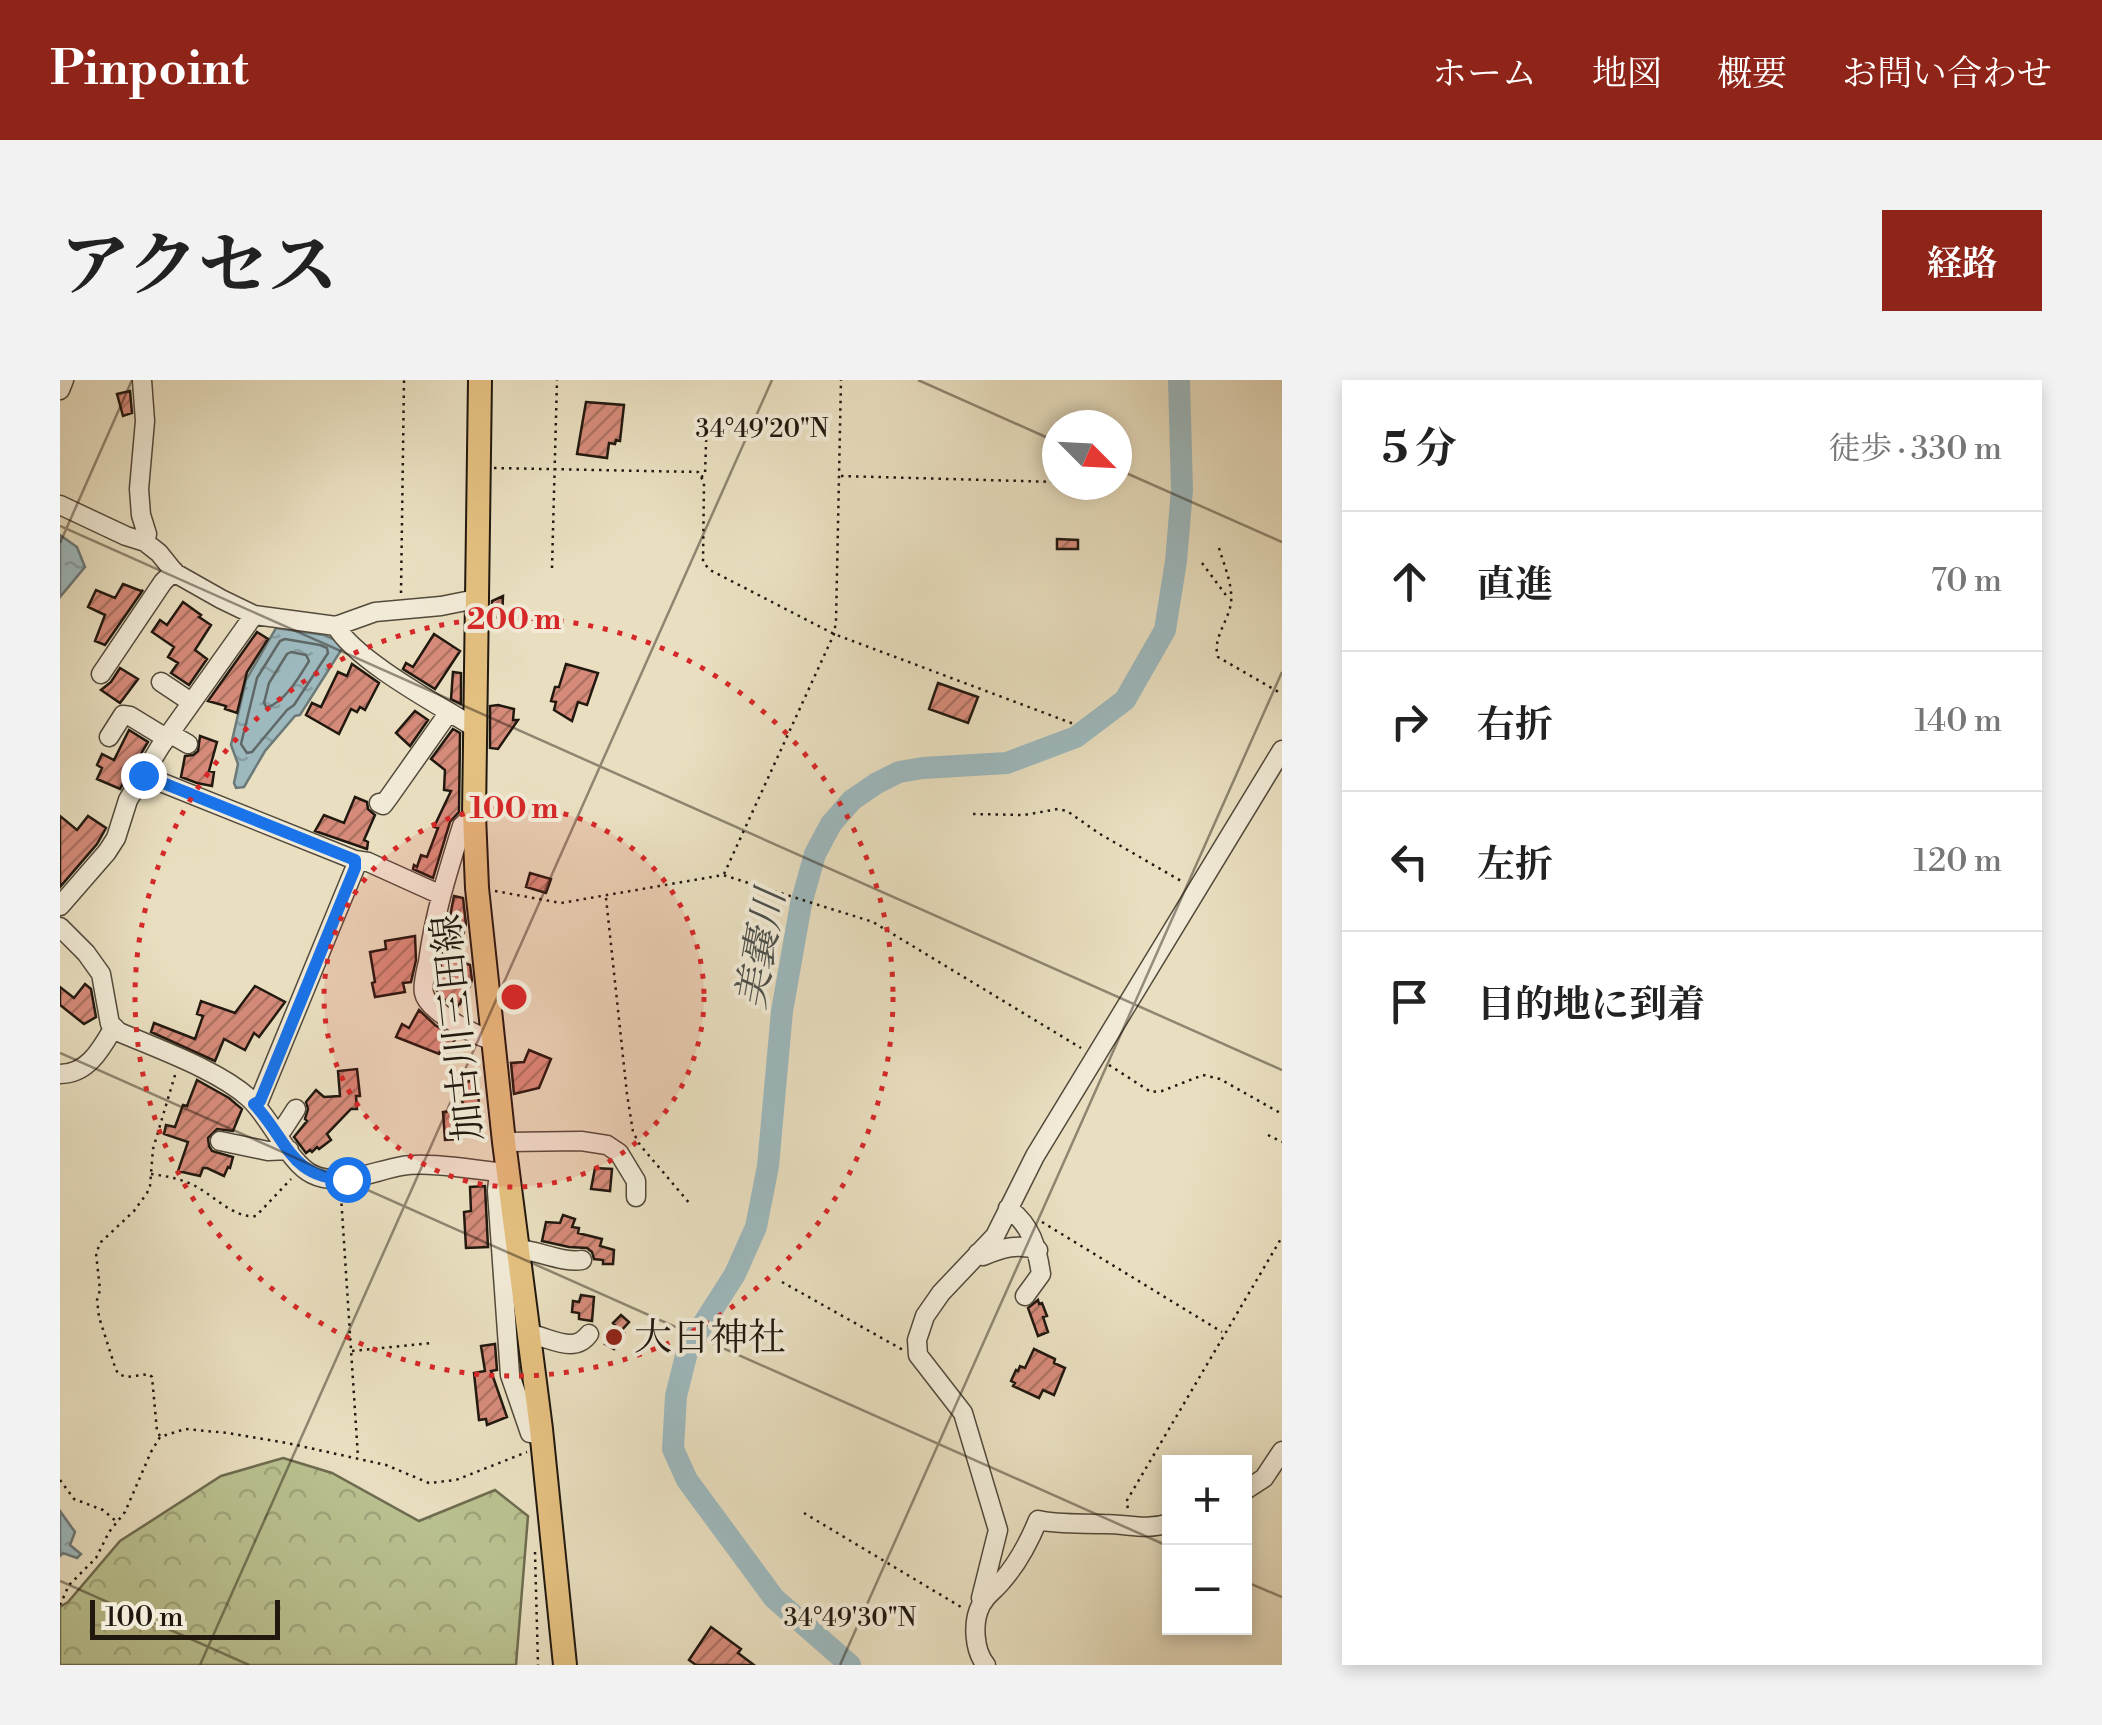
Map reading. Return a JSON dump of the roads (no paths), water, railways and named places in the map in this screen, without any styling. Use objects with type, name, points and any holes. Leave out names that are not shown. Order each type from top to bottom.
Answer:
[{"type":"main road","name":"加古川三田線","points":[[480,380],[474,815],[477,888],[504,1173],[519,1250],[565,1665]]},
{"type":"street","points":[[60,390],[64,380]]},
{"type":"street","points":[[142,380],[145,444],[139,490],[145,542]]},
{"type":"street","points":[[60,505],[145,542],[174,572],[254,614],[336,626],[375,612],[476,600]]},
{"type":"street","points":[[101,674],[163,582],[174,572]]},
{"type":"street","points":[[60,906],[116,838],[128,800],[143,775],[254,614]]},
{"type":"street","points":[[336,626],[342,637],[385,672],[475,726]]},
{"type":"street","points":[[161,682],[191,702]]},
{"type":"street","points":[[379,804],[383,805],[449,712]]},
{"type":"street","points":[[109,738],[123,715],[188,744]]},
{"type":"street","points":[[986,1665],[976,1648],[980,1598],[998,1530],[964,1413],[918,1355],[917,1340],[924,1316],[940,1293],[995,1236],[1034,1156],[1282,750]]},
{"type":"street","points":[[143,775],[368,862],[441,895]]},
{"type":"street","points":[[474,815],[462,826],[433,922],[424,993],[429,1004],[446,1017],[493,1040]]},
{"type":"street","points":[[254,1104],[260,1101],[355,860]]},
{"type":"street","points":[[60,926],[102,974],[110,1024],[224,1079],[254,1104],[297,1164],[312,1174],[341,1179],[407,1165],[504,1173],[497,1191],[510,1375],[530,1433],[542,1440]]},
{"type":"street","points":[[60,1074],[74,1074],[88,1065],[114,1027]]},
{"type":"street","points":[[277,1132],[296,1109]]},
{"type":"street","points":[[220,1141],[268,1152],[289,1150]]},
{"type":"street","points":[[504,1142],[581,1141],[607,1145],[620,1152],[636,1180],[636,1197]]},
{"type":"street","points":[[1008,1206],[1030,1232],[1038,1250],[1041,1274],[1026,1296]]},
{"type":"street","points":[[978,1253],[983,1256],[1011,1246],[1038,1250]]},
{"type":"street","points":[[519,1250],[582,1260]]},
{"type":"street","points":[[529,1334],[576,1345],[590,1334]]},
{"type":"street","points":[[1252,1486],[1264,1478],[1282,1451]]},
{"type":"street","points":[[981,1608],[1029,1542],[1038,1520],[1057,1524],[1162,1525]]},
{"type":"water","points":[[60,535],[77,547],[85,567],[60,597]]},
{"type":"water","points":[[276,628],[324,635],[345,644],[300,715],[265,751],[244,787],[236,788],[238,764],[231,745],[246,680]]},
{"type":"water","points":[[60,1511],[75,1532],[70,1545],[81,1554],[77,1558],[63,1553],[60,1556]]},
{"type":"waterway","name":"美嚢川","points":[[850,1665],[774,1598],[687,1480],[673,1449],[676,1396],[688,1348],[735,1274],[756,1227],[768,1166],[782,1011],[801,904],[815,854],[831,824],[852,800],[877,783],[899,772],[923,768],[1007,763],[1076,737],[1125,700],[1165,630],[1182,490],[1179,380]]},
{"type":"place","name":"大日神社","points":[[614,1337]]}]
